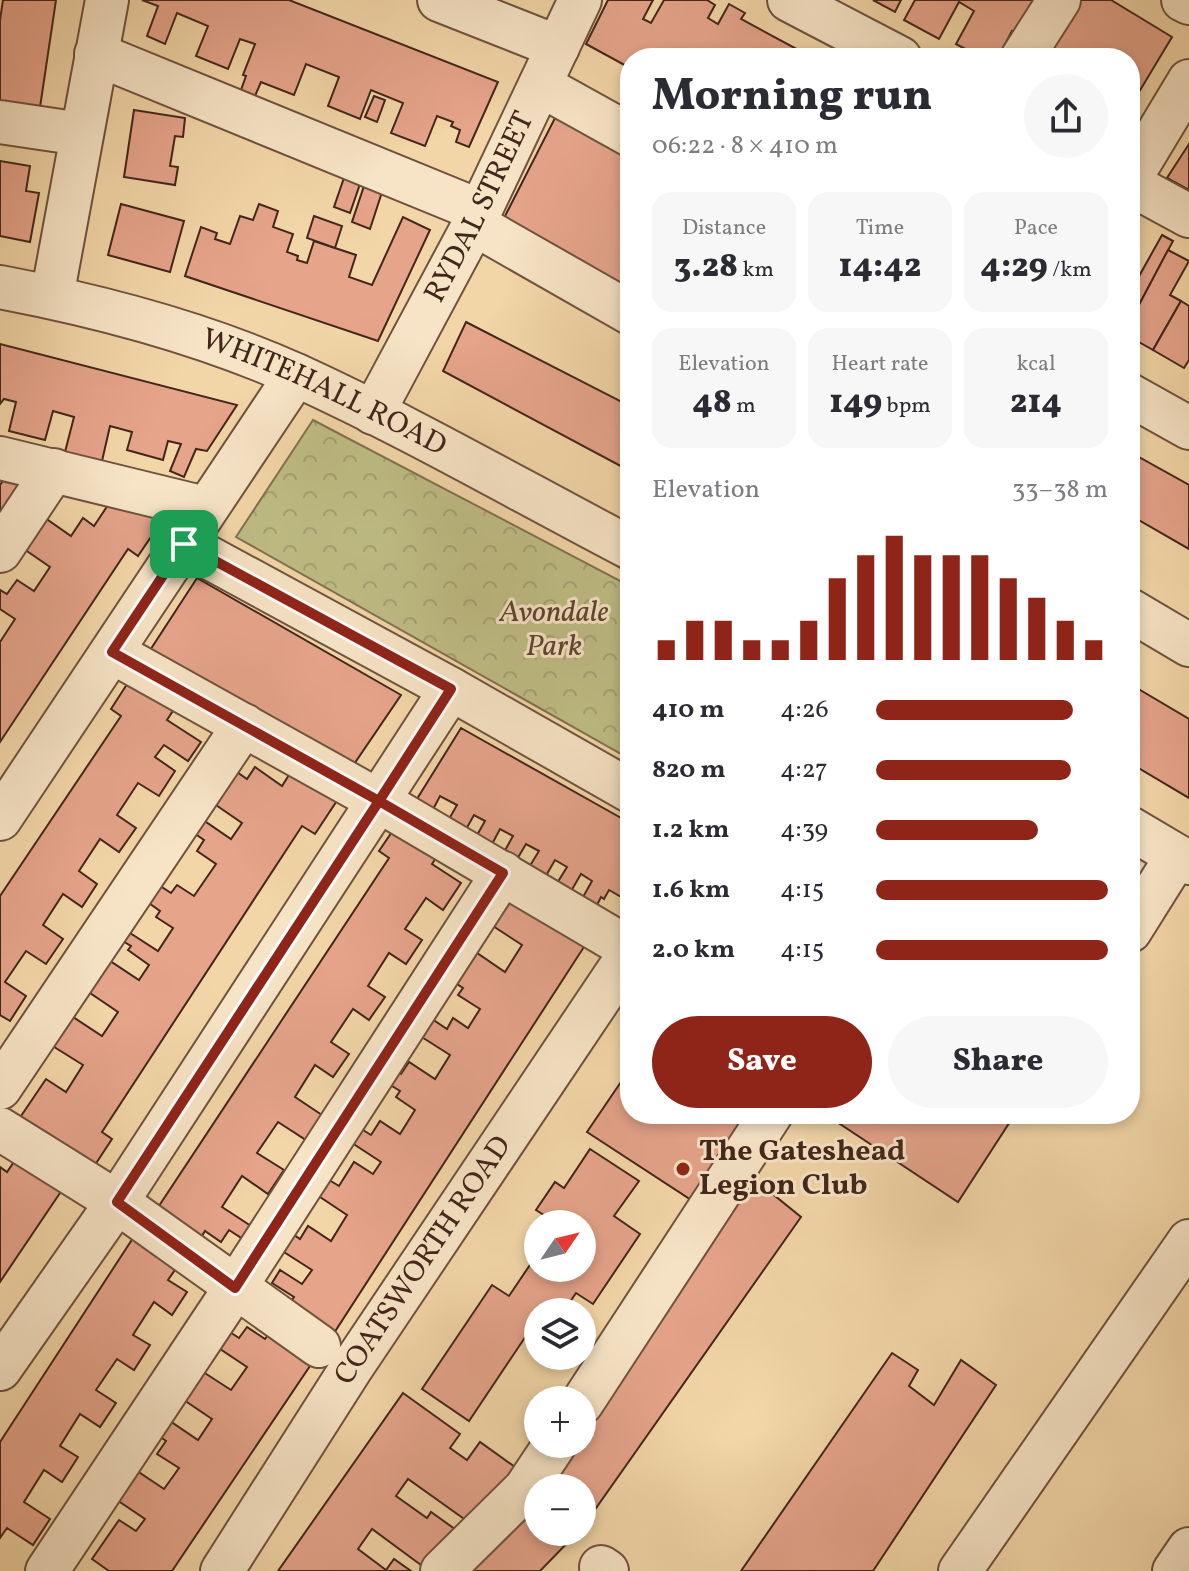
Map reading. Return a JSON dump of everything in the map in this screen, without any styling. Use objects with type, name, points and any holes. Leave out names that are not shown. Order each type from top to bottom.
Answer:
[{"type":"street","points":[[52,297],[107,0]]},
{"type":"street","points":[[439,0],[558,47]]},
{"type":"street","name":"RYDAL STREET","points":[[373,413],[477,217],[580,0]]},
{"type":"street","points":[[789,0],[881,48]]},
{"type":"street","points":[[1028,48],[1059,0]]},
{"type":"street","points":[[1183,0],[1189,3]]},
{"type":"street","points":[[96,54],[477,217],[620,307]]},
{"type":"street","points":[[1140,164],[1189,81]]},
{"type":"street","points":[[540,85],[620,129]]},
{"type":"street","points":[[0,122],[81,134]]},
{"type":"street","points":[[1140,187],[1189,216]]},
{"type":"street","name":"WHITEHALL ROAD","points":[[0,287],[52,297],[207,341],[296,375],[620,543]]},
{"type":"street","points":[[0,819],[296,375]]},
{"type":"street","points":[[1140,401],[1189,428]]},
{"type":"street","points":[[0,458],[205,508]]},
{"type":"street","points":[[0,551],[54,470]]},
{"type":"street","points":[[184,544],[451,689],[620,785]]},
{"type":"street","points":[[1140,616],[1189,645]]},
{"type":"street","points":[[112,652],[379,801],[620,945]]},
{"type":"street","points":[[0,1369],[117,1202],[451,689]]},
{"type":"street","points":[[0,1088],[244,725]]},
{"type":"street","points":[[1140,834],[1183,859],[1140,917]]},
{"type":"street","points":[[47,1571],[235,1288],[503,873]]},
{"type":"street","name":"COATSWORTH ROAD","points":[[222,1571],[352,1367],[620,966]]},
{"type":"street","points":[[593,1386],[764,1124]]},
{"type":"street","points":[[0,1129],[117,1202],[319,1346]]},
{"type":"street","points":[[961,1571],[1186,1250]]},
{"type":"street","points":[[442,1571],[525,1489],[546,1458]]},
{"type":"street","points":[[1174,1571],[1189,1549]]},
{"type":"green space","name":"Avondale Park","points":[[313,420],[620,581],[620,753],[236,537]]},
{"type":"building","points":[[3,0],[56,0],[39,114],[0,108],[0,20]]},
{"type":"building","points":[[142,0],[289,0],[498,82],[469,147],[456,142],[460,130],[451,126],[453,122],[437,116],[425,146],[391,133],[403,103],[371,90],[360,119],[328,106],[339,77],[306,64],[294,95],[261,82],[255,96],[241,90],[246,76],[243,75],[255,44],[240,39],[228,69],[196,56],[208,26],[177,13],[165,44],[147,36],[158,6]]},
{"type":"building","points":[[608,0],[653,0],[643,19],[651,23],[664,0],[707,0],[715,5],[708,18],[718,24],[729,4],[745,13],[741,19],[795,48],[620,48],[620,63],[586,44]]},
{"type":"building","points":[[873,0],[901,0],[895,12]]},
{"type":"building","points":[[915,0],[1038,0],[1019,35],[1012,31],[1003,48],[963,48],[956,44],[974,11],[959,2],[939,39],[904,20]]},
{"type":"building","points":[[1073,0],[1111,0],[1172,37],[1140,90],[1140,48],[1045,48]]},
{"type":"building","points":[[374,96],[385,100],[377,122],[365,117]]},
{"type":"building","points":[[134,110],[185,118],[183,137],[175,136],[170,166],[178,167],[175,185],[124,177]]},
{"type":"building","points":[[556,116],[620,150],[620,284],[503,220]]},
{"type":"building","points":[[1189,144],[1189,190],[1167,178]]},
{"type":"building","points":[[0,161],[30,166],[26,191],[39,193],[30,242],[0,236]]},
{"type":"building","points":[[346,172],[362,178],[350,213],[334,207]]},
{"type":"building","points":[[366,180],[384,186],[370,229],[352,222]]},
{"type":"building","points":[[121,204],[184,221],[170,272],[108,255]]},
{"type":"building","points":[[259,204],[278,211],[273,227],[293,234],[287,252],[298,256],[297,260],[307,263],[314,241],[356,255],[349,277],[372,285],[403,217],[430,230],[378,341],[185,276],[201,227],[217,233],[215,239],[230,244],[240,216],[253,220]]},
{"type":"building","points":[[314,216],[342,226],[335,248],[307,238]]},
{"type":"building","points":[[1162,235],[1173,241],[1140,303],[1140,274]]},
{"type":"building","points":[[1168,250],[1189,261],[1170,295],[1181,301],[1153,350],[1140,343],[1140,303]]},
{"type":"building","points":[[1181,301],[1189,306],[1189,360],[1184,368],[1153,350]]},
{"type":"building","points":[[466,322],[620,401],[620,466],[443,371]]},
{"type":"building","points":[[0,344],[237,405],[207,451],[196,449],[184,477],[170,471],[181,444],[168,441],[163,460],[127,450],[132,432],[110,426],[102,461],[65,452],[74,417],[53,411],[45,440],[9,431],[16,402],[4,399],[0,404]]},
{"type":"building","points":[[1140,458],[1189,485],[1189,549],[1140,521]]},
{"type":"building","points":[[8,474],[35,479],[0,522],[0,485]]},
{"type":"building","points":[[112,499],[167,513],[138,556],[128,549],[0,742],[0,642],[15,619],[0,609],[0,590],[7,594],[17,580],[34,591],[50,567],[24,549],[45,518],[71,536],[83,518],[94,526]]},
{"type":"building","points":[[197,578],[401,695],[348,773],[145,658]]},
{"type":"building","points":[[131,678],[178,703],[167,720],[201,742],[188,761],[164,745],[155,757],[175,771],[159,796],[138,783],[117,815],[136,828],[119,852],[100,839],[79,871],[97,884],[82,907],[63,894],[43,925],[63,939],[46,964],[26,951],[5,982],[26,996],[10,1021],[0,1015],[0,896],[121,716],[111,709]]},
{"type":"building","points":[[1140,690],[1189,719],[1189,798],[1140,769]]},
{"type":"building","points":[[461,728],[620,817],[620,896],[609,890],[597,905],[583,897],[592,881],[581,874],[570,893],[556,885],[567,867],[555,860],[544,879],[528,869],[539,851],[526,844],[516,861],[503,854],[513,836],[500,829],[491,846],[476,837],[485,821],[474,815],[465,831],[448,821],[457,805],[440,796],[429,817],[412,807]]},
{"type":"building","points":[[255,767],[282,786],[294,767],[342,793],[315,834],[302,826],[102,1132],[112,1139],[87,1177],[17,1122],[46,1079],[66,1092],[83,1065],[51,1045],[70,1015],[102,1036],[118,1012],[87,991],[107,959],[139,980],[149,965],[128,950],[131,946],[121,940],[127,931],[158,951],[173,928],[156,917],[160,911],[146,901],[157,884],[171,893],[177,885],[194,896],[216,864],[197,851],[204,840],[194,833],[203,820],[231,839],[242,823],[213,803],[234,770],[247,779]]},
{"type":"building","points":[[398,823],[443,848],[432,864],[461,883],[443,910],[426,898],[405,929],[422,940],[406,964],[389,953],[368,986],[385,997],[369,1020],[353,1009],[331,1042],[349,1054],[333,1077],[315,1065],[295,1097],[322,1115],[306,1140],[278,1122],[257,1153],[284,1170],[268,1194],[242,1176],[222,1207],[251,1226],[243,1239],[229,1230],[221,1242],[205,1231],[195,1247],[151,1218],[389,858],[379,851]]},
{"type":"building","points":[[511,899],[593,933],[334,1333],[289,1304],[294,1297],[272,1283],[280,1270],[302,1284],[312,1270],[276,1247],[287,1230],[300,1239],[308,1226],[331,1241],[347,1215],[311,1191],[321,1175],[339,1186],[354,1162],[373,1174],[381,1162],[346,1139],[355,1125],[371,1135],[380,1121],[400,1134],[415,1110],[396,1097],[400,1091],[384,1081],[393,1069],[401,1074],[409,1062],[435,1079],[450,1055],[417,1034],[429,1017],[447,1029],[453,1018],[468,1028],[480,1009],[458,995],[463,988],[457,984],[477,953],[505,972],[522,945],[493,926]]},
{"type":"building","name":"The Gateshead Legion Club","points":[[620,1083],[620,1124],[740,1124],[749,1130],[699,1205],[587,1132]]},
{"type":"building","points":[[840,1124],[1009,1124],[958,1202]]},
{"type":"building","points":[[590,1149],[639,1181],[614,1216],[640,1234],[596,1300],[576,1293],[573,1298],[524,1298],[524,1339],[469,1421],[422,1389],[492,1285],[509,1296],[524,1274],[524,1282],[596,1282],[596,1210],[536,1210],[555,1182],[564,1188]]},
{"type":"building","points":[[18,1156],[64,1187],[0,1282],[0,1167],[7,1172]]},
{"type":"building","points":[[748,1174],[801,1217],[596,1508],[596,1474],[548,1474],[559,1458],[596,1458],[596,1404]]},
{"type":"building","points":[[135,1235],[179,1264],[168,1280],[187,1292],[172,1315],[154,1302],[133,1335],[150,1345],[134,1370],[117,1359],[96,1390],[116,1403],[100,1427],[80,1414],[60,1446],[78,1457],[62,1482],[44,1470],[24,1502],[50,1519],[33,1545],[7,1528],[0,1538],[0,1442]]},
{"type":"building","points":[[222,1327],[239,1338],[247,1327],[265,1339],[273,1328],[316,1357],[172,1571],[109,1571],[92,1559],[119,1520],[136,1531],[145,1519],[108,1494],[128,1465],[164,1489],[179,1468],[157,1454],[166,1441],[151,1430],[161,1415],[198,1440],[212,1419],[175,1394],[194,1366],[231,1390],[247,1367],[211,1343]]},
{"type":"building","points":[[892,1353],[918,1370],[909,1386],[934,1405],[961,1360],[996,1385],[873,1571],[741,1571]]},
{"type":"building","points":[[403,1393],[460,1434],[450,1448],[467,1460],[480,1442],[515,1467],[467,1521],[408,1479],[396,1496],[427,1518],[431,1512],[459,1532],[425,1568],[372,1529],[358,1549],[386,1570],[394,1559],[411,1571],[278,1571]]},
{"type":"building","points":[[524,1503],[524,1546],[564,1546],[540,1571],[459,1571]]},
{"type":"place","name":"The Gateshead Legion Club","points":[[683,1169]]},
{"type":"route","points":[[184,544],[112,652],[379,801],[117,1202],[235,1288],[503,873],[379,801],[451,689],[184,544]]}]
